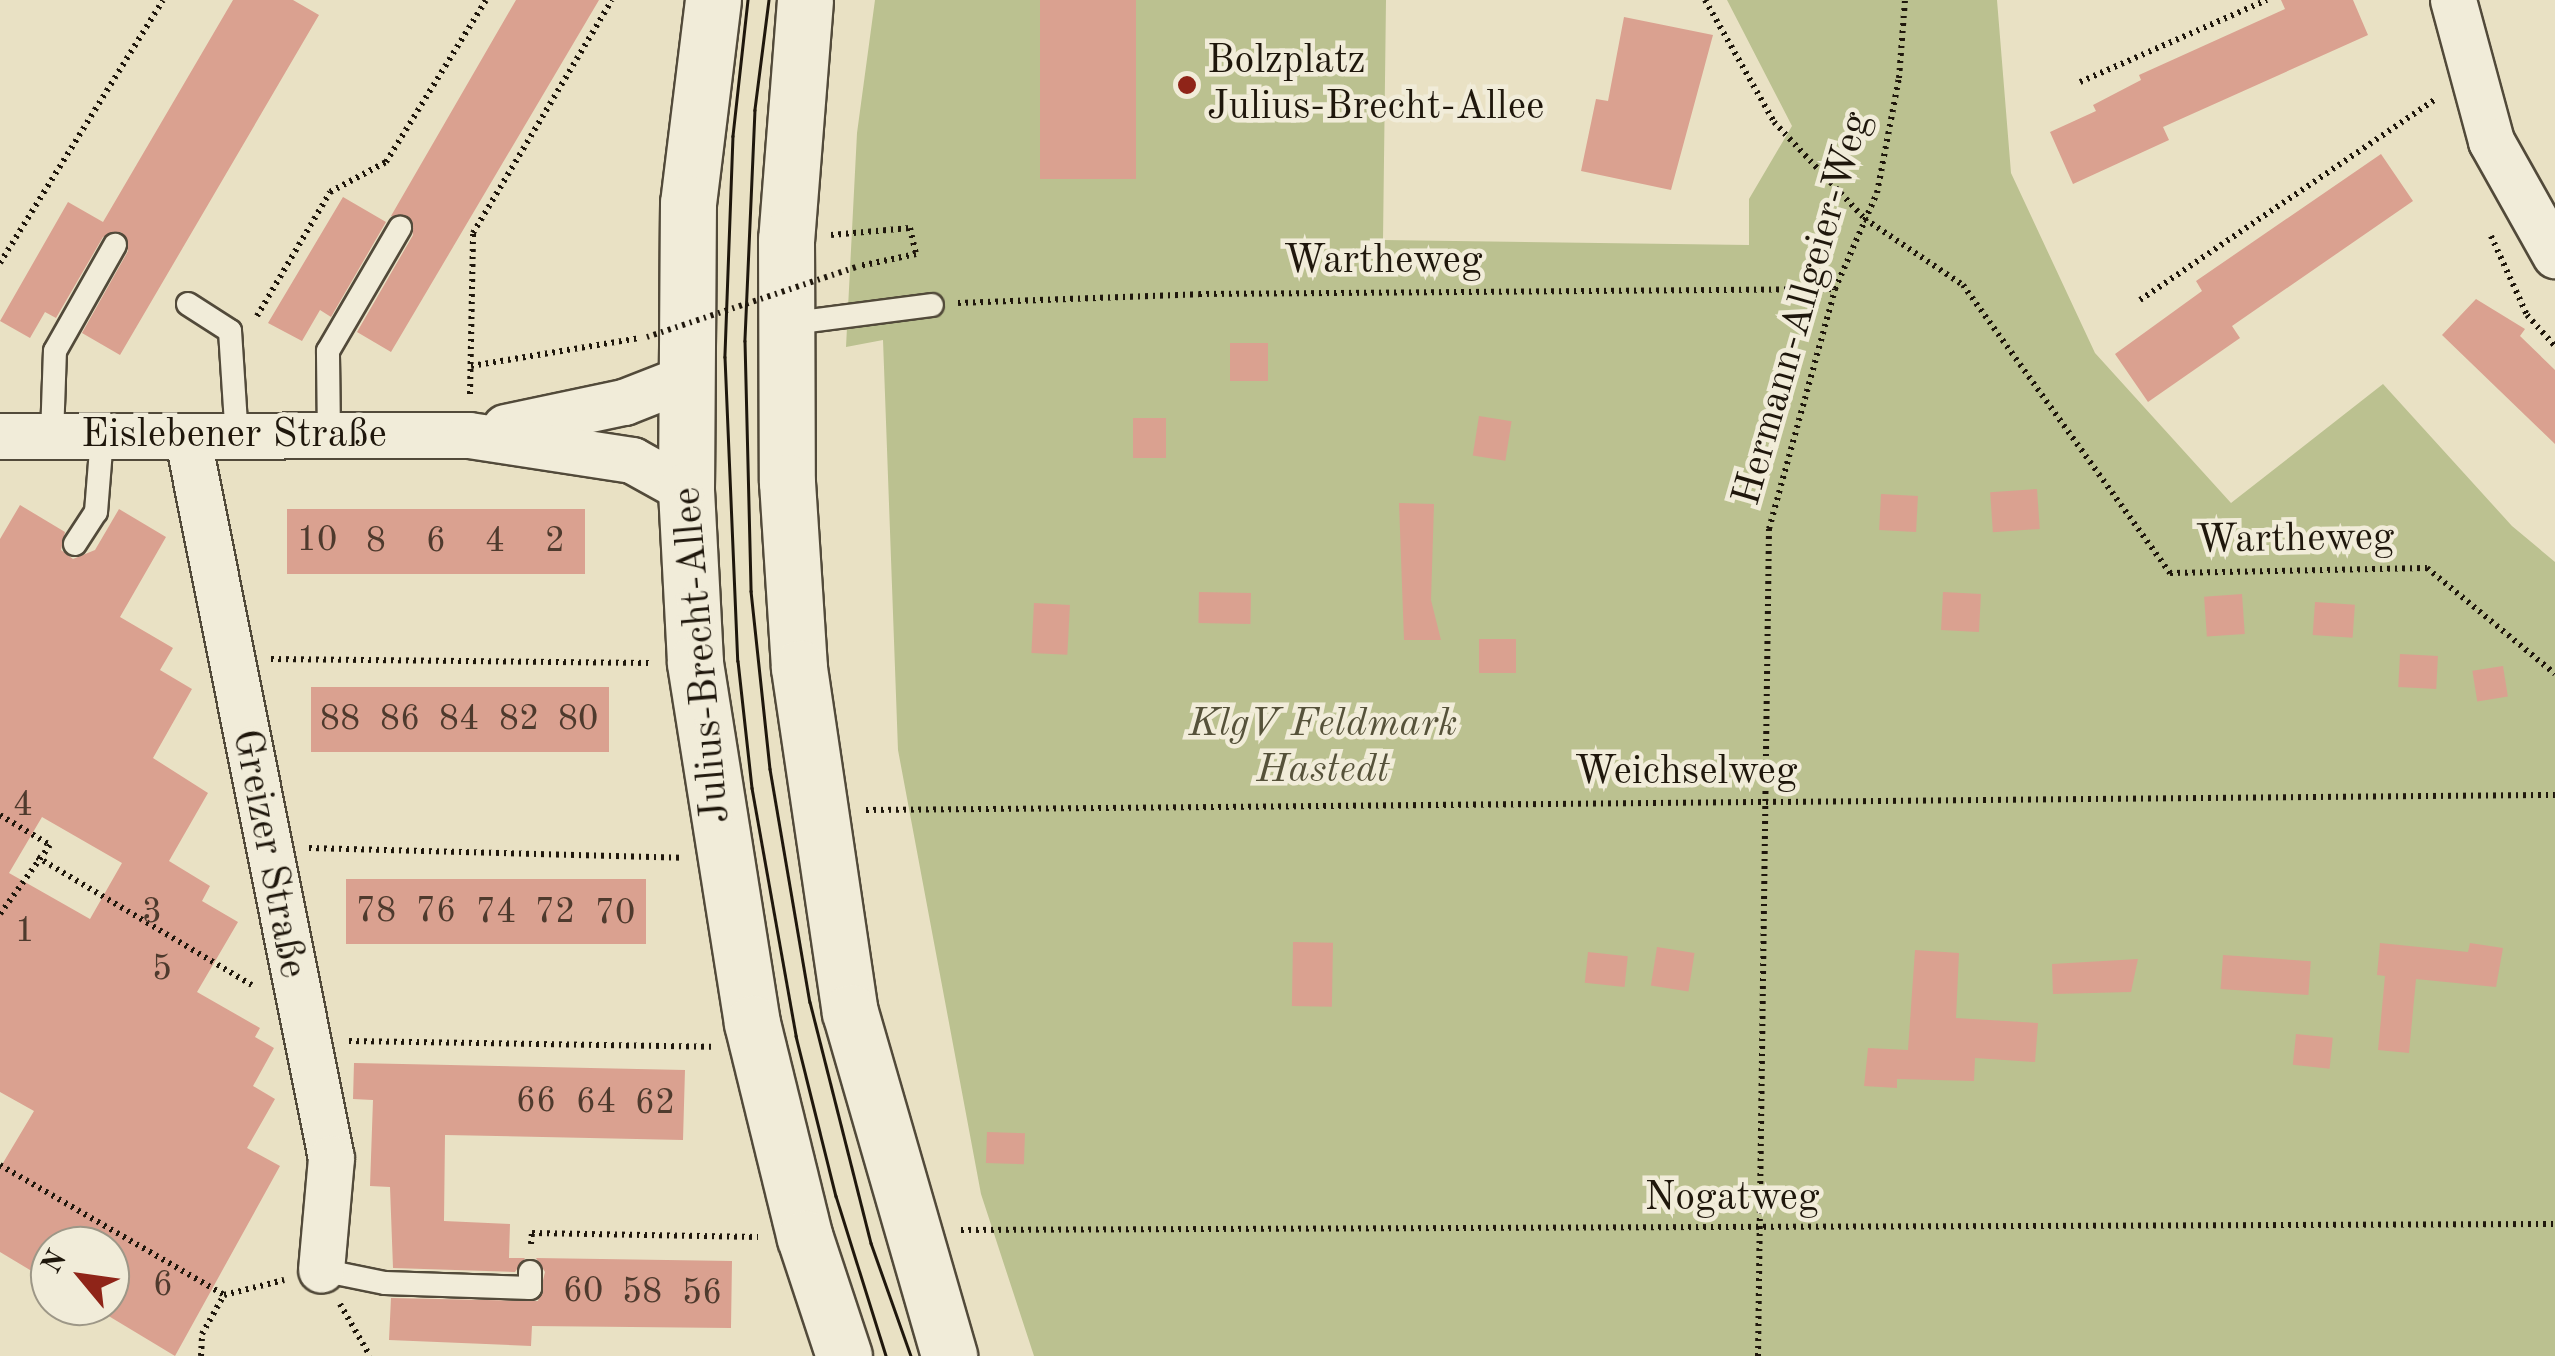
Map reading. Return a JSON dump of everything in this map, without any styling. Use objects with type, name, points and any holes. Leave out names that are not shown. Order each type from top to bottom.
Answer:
[{"type":"main road","name":"Julius-Brecht-Allee","points":[[713,0],[688,203],[686,490],[695,663],[723,858],[759,1048],[804,1238],[844,1356]]},
{"type":"main road","points":[[805,0],[786,240],[796,630],[818,814],[850,1012],[948,1356]]},
{"type":"street","points":[[2452,0],[2491,141],[2555,254]]},
{"type":"street","name":"Eislebener Straße","points":[[469,435],[624,402],[685,378]]},
{"type":"street","name":"Eislebener Straße","points":[[0,436],[188,440],[469,435],[632,460],[686,490]]},
{"type":"street","name":"Greizer Straße","points":[[188,440],[264,846],[331,1158],[321,1270]]},
{"type":"lane","points":[[329,437],[328,351],[400,228]]},
{"type":"lane","points":[[52,436],[56,351],[115,245]]},
{"type":"lane","points":[[188,304],[230,331],[238,439]]},
{"type":"lane","points":[[786,324],[932,305]]},
{"type":"lane","points":[[75,544],[96,512],[102,437]]},
{"type":"lane","points":[[321,1270],[385,1282],[530,1288],[530,1272]]},
{"type":"path","points":[[0,263],[162,0]]},
{"type":"path","points":[[230,331],[256,318],[330,192],[386,162],[486,0]]},
{"type":"path","points":[[469,435],[473,233],[612,0]]},
{"type":"path","points":[[1705,0],[1774,122],[1865,219]]},
{"type":"path","name":"Hermann-Allgeier-Weg","points":[[1758,1356],[1762,802],[1769,529],[1835,289],[1877,193],[1899,78],[1905,0]]},
{"type":"path","points":[[2080,82],[2268,0]]},
{"type":"path","points":[[2140,300],[2470,76]]},
{"type":"path","name":"Wartheweg","points":[[1865,219],[1963,285],[2170,573],[2426,568],[2555,674]]},
{"type":"path","points":[[471,366],[536,359],[648,336],[859,266],[916,254],[910,228],[786,240]]},
{"type":"path","name":"Wartheweg","points":[[932,305],[1198,294],[1835,289]]},
{"type":"path","points":[[230,659],[695,663]]},
{"type":"path","name":"Weichselweg","points":[[818,814],[2555,795]]},
{"type":"path","points":[[0,815],[50,845],[37,857],[0,914]]},
{"type":"path","points":[[264,846],[723,858]]},
{"type":"path","points":[[37,857],[304,1028],[759,1048]]},
{"type":"path","points":[[0,1165],[224,1295],[321,1270],[370,1356]]},
{"type":"path","name":"Nogatweg","points":[[909,1230],[1761,1230],[2555,1224]]},
{"type":"path","points":[[530,1272],[532,1233],[804,1238]]},
{"type":"path","points":[[200,1356],[202,1334],[224,1295]]},
{"type":"green space","name":"KlgV Feldmark Hastedt","points":[[875,0],[1386,0],[1383,240],[1749,245],[1749,199],[1792,126],[1727,0],[1997,0],[2011,173],[2095,353],[2231,503],[2383,384],[2512,526],[2555,562],[2555,1356],[1034,1356],[981,1194],[898,750],[883,340],[846,347],[857,133]]},
{"type":"building","points":[[233,0],[293,0],[319,15],[120,355],[82,333],[128,251],[121,232],[103,237],[56,318],[45,312],[30,338],[0,321],[68,202],[103,222]]},
{"type":"building","points":[[516,0],[599,0],[391,352],[357,332],[413,235],[408,216],[391,216]]},
{"type":"building","points":[[1040,0],[1136,0],[1136,179],[1040,179]]},
{"type":"building","points":[[2281,0],[2353,0],[2368,35],[2163,127],[2169,140],[2073,184],[2050,132],[2096,111],[2093,105],[2141,80],[2139,75],[2285,9]]},
{"type":"building","points":[[1624,17],[1713,35],[1671,190],[1581,171],[1596,99],[1608,101]]},
{"type":"building","points":[[2381,154],[2413,201],[2232,326],[2240,338],[2148,402],[2115,354],[2202,291],[2196,281]]},
{"type":"building","points":[[343,197],[386,222],[331,317],[320,310],[302,341],[268,323]]},
{"type":"building","points":[[2476,299],[2525,329],[2520,336],[2555,370],[2555,444],[2442,335]]},
{"type":"building","points":[[1230,343],[1268,343],[1268,381],[1230,381]]},
{"type":"building","points":[[1479,416],[1512,421],[1505,461],[1473,456]]},
{"type":"building","points":[[1133,418],[1166,418],[1166,458],[1133,458]]},
{"type":"building","points":[[2037,489],[2040,529],[1993,532],[1990,492]]},
{"type":"building","points":[[1881,494],[1918,496],[1916,532],[1879,530]]},
{"type":"building","points":[[1399,503],[1434,504],[1431,600],[1441,640],[1404,640]]},
{"type":"building","points":[[20,505],[65,532],[61,550],[73,559],[95,550],[119,509],[166,537],[120,617],[173,648],[160,670],[192,689],[153,758],[208,793],[169,861],[210,886],[202,901],[238,922],[197,992],[260,1028],[255,1037],[274,1048],[253,1086],[275,1099],[247,1148],[280,1166],[175,1356],[125,1326],[130,1326],[130,1226],[30,1226],[30,1270],[0,1252],[0,1168],[34,1111],[0,1092],[0,539]],"holes":[[[42,817],[122,863],[90,919],[9,873]]]},
{"type":"building","points":[[287,509],[585,509],[585,574],[287,574]]},
{"type":"building","points":[[1199,592],[1251,593],[1250,624],[1198,623]]},
{"type":"building","points":[[1943,592],[1981,594],[1979,632],[1941,630]]},
{"type":"building","points":[[2242,594],[2245,634],[2207,637],[2204,597]]},
{"type":"building","points":[[2315,602],[2355,605],[2353,638],[2313,635]]},
{"type":"building","points":[[1034,603],[1070,605],[1067,655],[1031,653]]},
{"type":"building","points":[[1479,639],[1516,639],[1516,673],[1479,673]]},
{"type":"building","points":[[2400,654],[2438,656],[2436,689],[2398,687]]},
{"type":"building","points":[[2503,666],[2508,697],[2477,701],[2472,671]]},
{"type":"building","points":[[311,687],[609,687],[609,752],[311,752]]},
{"type":"building","points":[[346,879],[646,879],[646,944],[346,944]]},
{"type":"building","points":[[1293,942],[1333,943],[1332,1007],[1292,1006]]},
{"type":"building","points":[[2380,943],[2468,952],[2470,943],[2503,948],[2496,987],[2416,979],[2409,1053],[2378,1050],[2385,976],[2377,975]]},
{"type":"building","points":[[1657,947],[1695,953],[1688,991],[1651,986]]},
{"type":"building","points":[[1915,950],[1959,953],[1956,1018],[2038,1023],[2035,1062],[1975,1058],[1974,1081],[1897,1079],[1897,1088],[1864,1086],[1868,1048],[1908,1050]]},
{"type":"building","points":[[1588,952],[1628,956],[1625,987],[1585,983]]},
{"type":"building","points":[[2223,955],[2311,961],[2308,995],[2221,989]]},
{"type":"building","points":[[2138,959],[2131,992],[2053,994],[2052,964]]},
{"type":"building","points":[[2296,1034],[2333,1038],[2330,1069],[2293,1065]]},
{"type":"building","points":[[354,1063],[685,1070],[683,1140],[445,1135],[444,1221],[510,1224],[509,1258],[525,1258],[515,1272],[393,1268],[390,1187],[370,1186],[373,1100],[353,1099]]},
{"type":"building","points":[[987,1132],[1025,1133],[1024,1164],[986,1163]]},
{"type":"building","points":[[536,1258],[732,1261],[731,1328],[532,1326],[531,1346],[389,1340],[391,1298],[538,1301],[545,1272]]},
{"type":"tram line","points":[[748,0],[733,136],[725,357],[738,661],[752,788],[796,1036],[836,1196],[886,1356]]},
{"type":"tram line","points":[[769,0],[755,110],[745,341],[751,591],[770,769],[810,1002],[871,1243],[911,1356]]},
{"type":"place","name":"Bolzplatz Julius-Brecht-Allee","points":[[1187,85]]}]
